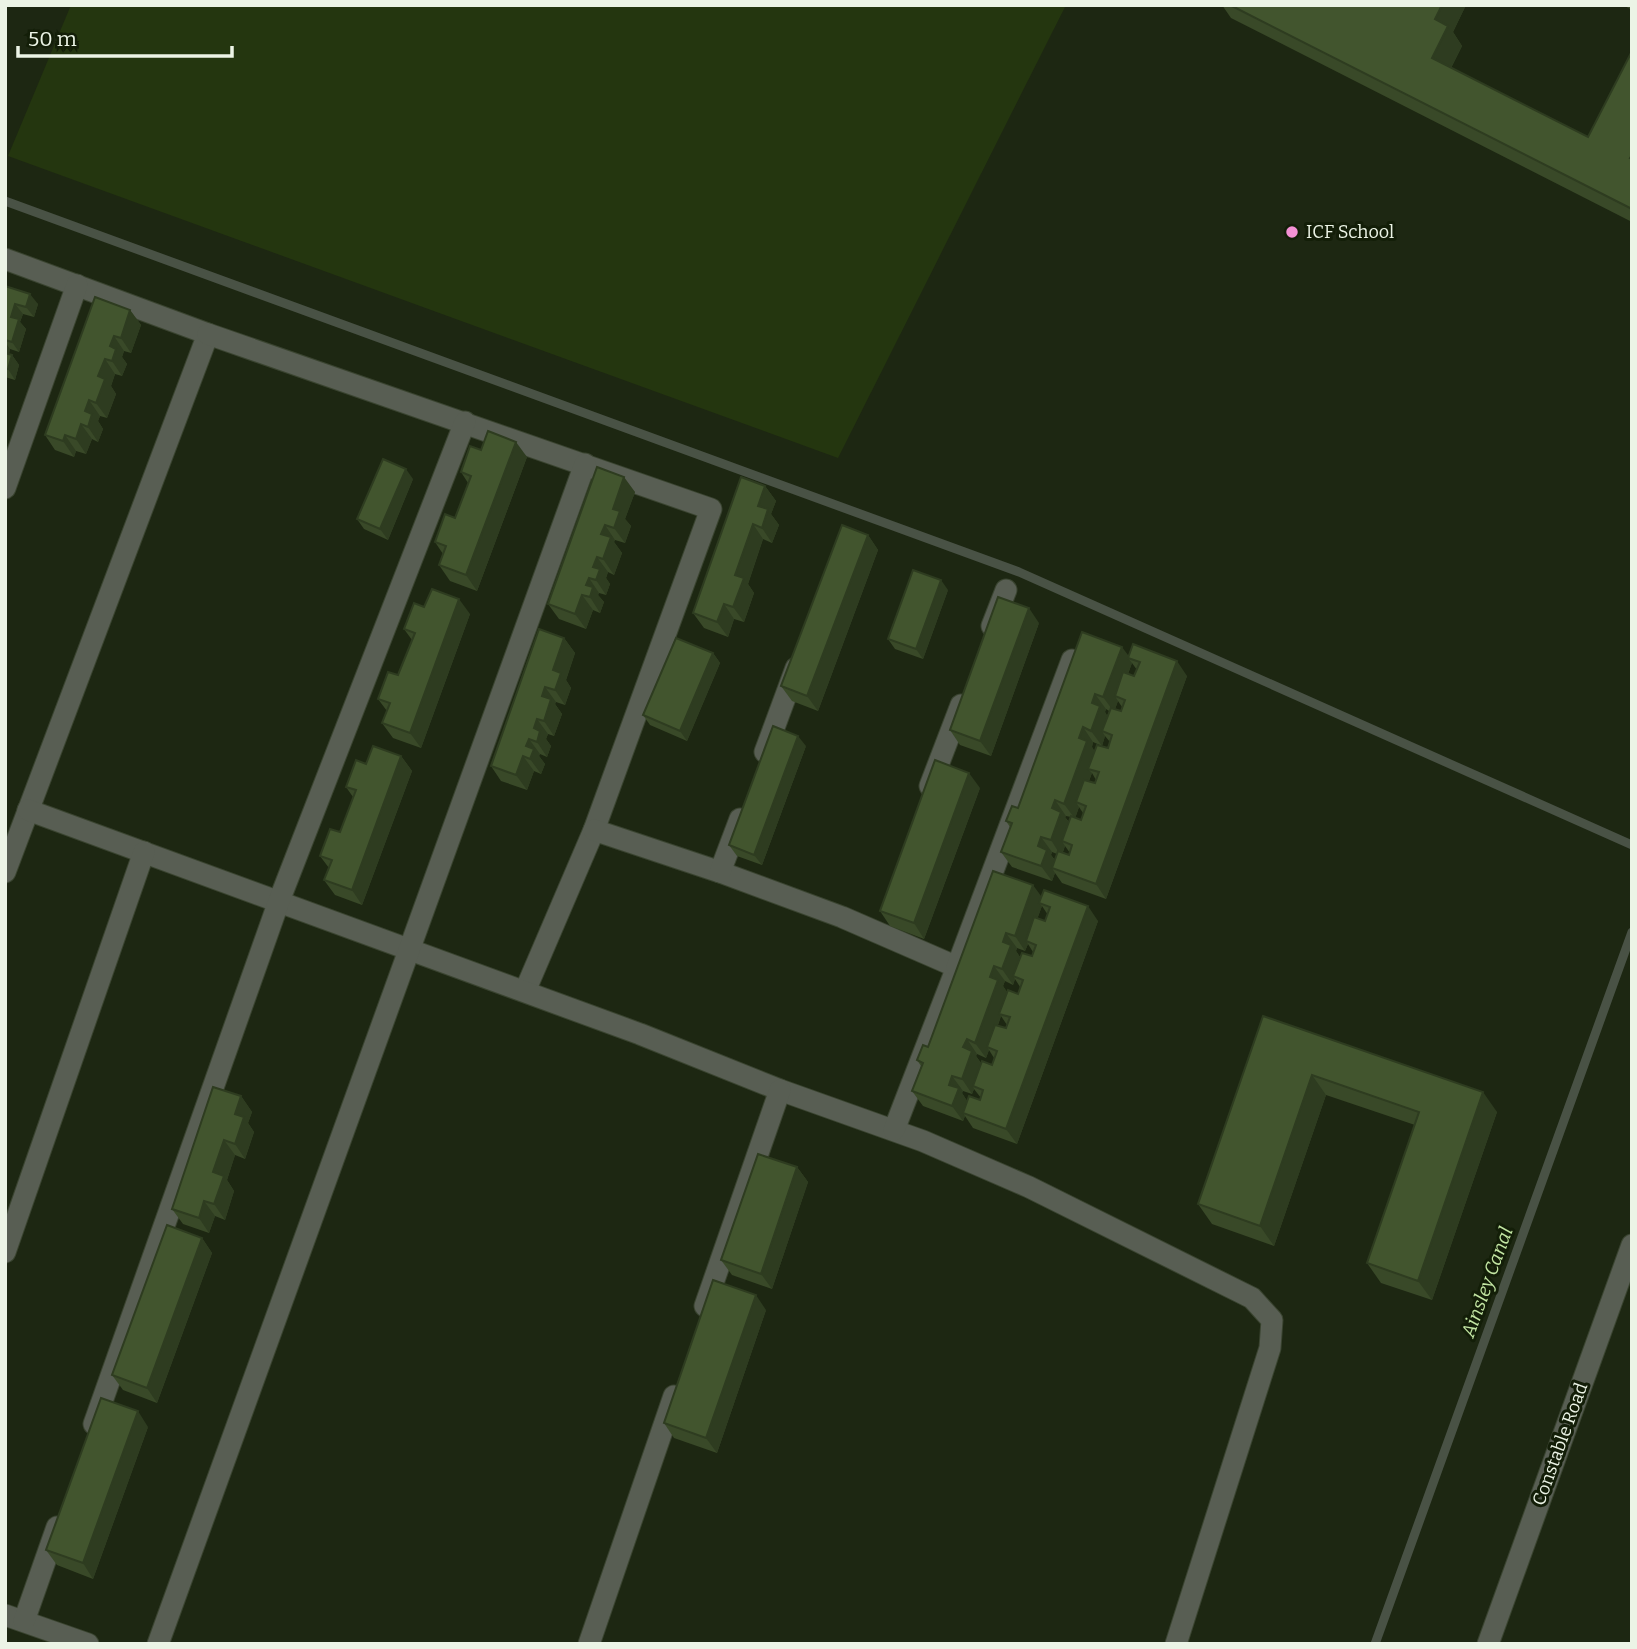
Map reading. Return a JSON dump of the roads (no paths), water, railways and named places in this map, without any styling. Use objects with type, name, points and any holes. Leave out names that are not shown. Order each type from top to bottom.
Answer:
[{"type":"street","points":[[5,259],[208,334],[711,509],[594,831],[525,991]]},
{"type":"street","points":[[5,488],[77,285]]},
{"type":"street","points":[[5,872],[208,334]]},
{"type":"street","points":[[89,1438],[279,901],[465,422]]},
{"type":"street","points":[[158,1644],[585,464]]},
{"type":"street","points":[[986,641],[1006,590]]},
{"type":"street","points":[[758,769],[802,652]]},
{"type":"street","points":[[894,1130],[1074,655]]},
{"type":"street","points":[[922,805],[967,691]]},
{"type":"street","points":[[720,872],[749,795]]},
{"type":"street","points":[[28,810],[525,991],[780,1090],[923,1141],[1017,1182],[1252,1298],[1272,1320],[1270,1348],[1177,1644]]},
{"type":"street","points":[[594,831],[720,872],[842,917],[957,967]]},
{"type":"street","points":[[5,1252],[144,852]]},
{"type":"street","points":[[874,931],[883,906]]},
{"type":"street","points":[[698,1327],[780,1090]]},
{"type":"street","name":"Constable Road","points":[[1488,1644],[1632,1245]]},
{"type":"street","points":[[589,1644],[680,1380]]},
{"type":"street","points":[[66,1503],[15,1618],[88,1644]]},
{"type":"waterway","points":[[5,201],[1019,572],[1632,845]]},
{"type":"waterway","name":"Ainsley Canal","points":[[1375,1644],[1632,932]]},
{"type":"place","name":"ICF School","points":[[1292,232]]}]
